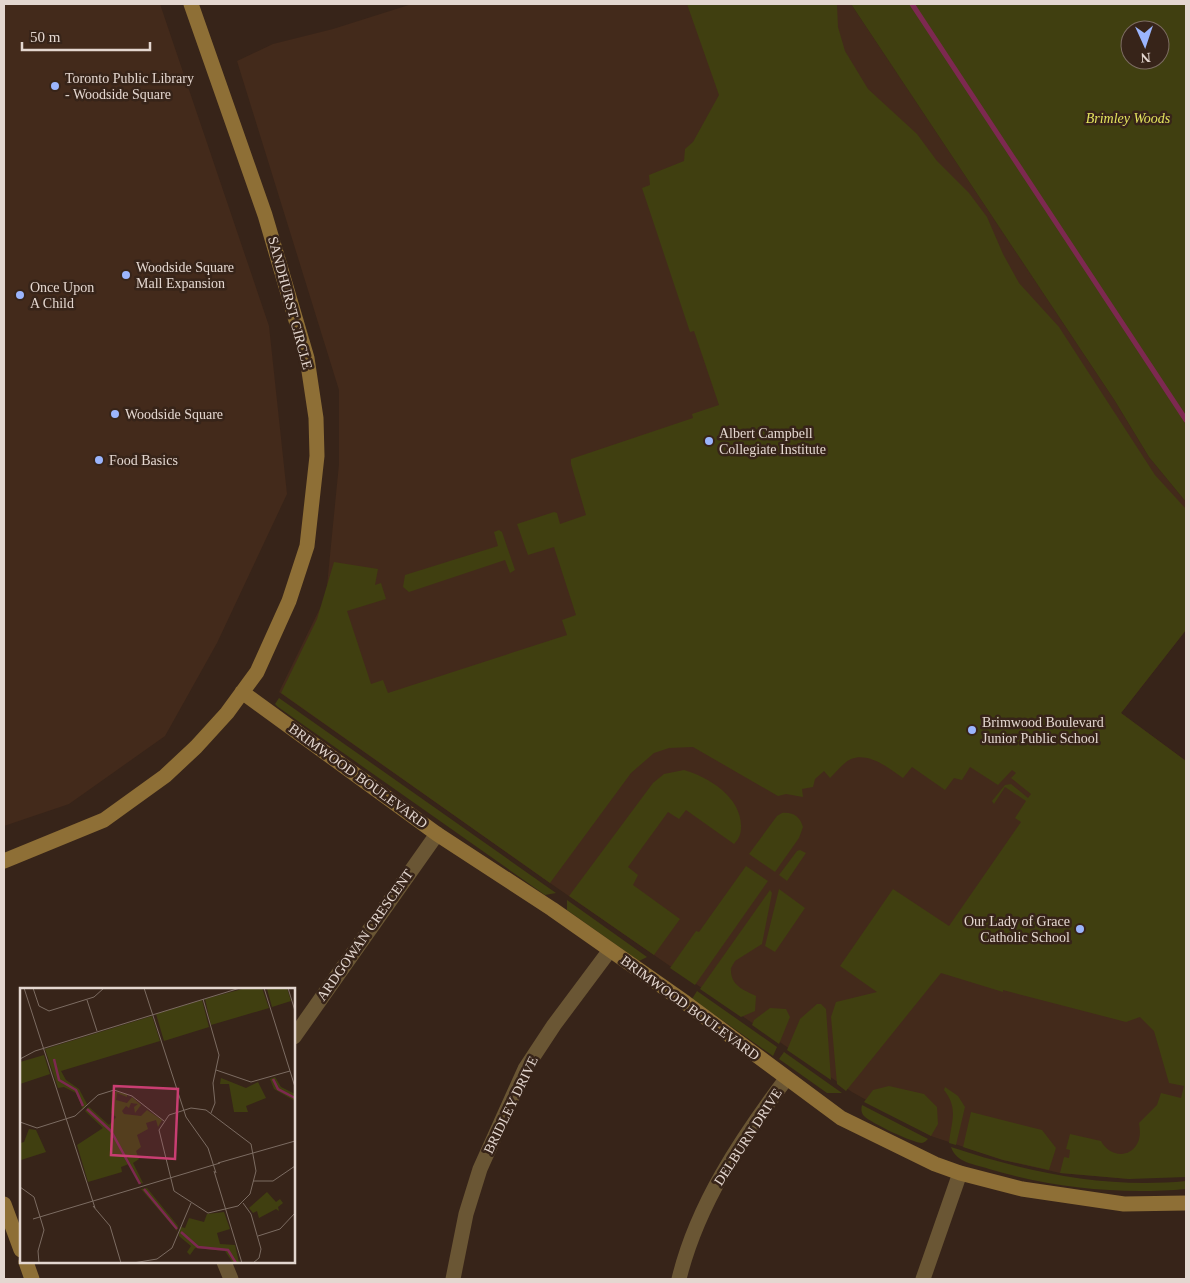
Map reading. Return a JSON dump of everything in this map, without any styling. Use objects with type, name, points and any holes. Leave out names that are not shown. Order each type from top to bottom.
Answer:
[{"type":"street","name":"SANDHURST CIRCLE","points":[[4,861],[70,836],[104,820],[165,776],[196,748],[257,672],[289,600],[307,546],[317,456],[316,418],[307,358],[288,288],[191,4]]},
{"type":"street","name":"BRIMWOOD BOULEVARD","points":[[242,692],[437,834],[686,1003],[841,1118],[935,1164],[960,1173],[1022,1189],[1124,1204],[1186,1202]]},
{"type":"street","name":"ARDGOWAN CRESCENT","points":[[295,1036],[437,834]]},
{"type":"street","name":"BRIDLEY DRIVE","points":[[453,1279],[466,1214],[480,1169],[526,1069],[554,1024],[610,950]]},
{"type":"street","name":"DELBURN DRIVE","points":[[679,1279],[694,1229],[727,1165],[786,1079]]},
{"type":"street","points":[[923,1279],[960,1173]]},
{"type":"street","points":[[4,1204],[20,1247]]},
{"type":"street","points":[[26,1263],[32,1279]]},
{"type":"street","points":[[224,1263],[231,1279]]},
{"type":"shaded area","points":[[4,4],[160,4],[269,326],[287,494],[217,643],[165,736],[69,804],[4,826]]},
{"type":"shaded area","name":"Albert Campbell Collegiate Institute","points":[[412,4],[851,4],[1115,401],[1149,457],[1186,502],[1186,630],[1121,713],[1186,761],[1186,1169],[1129,1179],[1060,1173],[1003,1160],[931,1136],[852,1092],[279,692],[326,596],[339,464],[339,390],[237,61],[273,44],[333,29]]},
{"type":"green space","points":[[687,4],[837,4],[838,27],[845,51],[868,89],[917,134],[937,161],[969,193],[987,217],[1003,254],[1019,283],[1059,327],[1155,475],[1186,509],[1186,630],[1121,713],[1186,761],[1186,1177],[1129,1179],[1060,1173],[1064,1157],[1069,1158],[1070,1150],[1066,1149],[1070,1134],[1101,1141],[1108,1150],[1124,1154],[1133,1149],[1137,1144],[1140,1134],[1139,1123],[1157,1105],[1161,1093],[1181,1098],[1184,1086],[1169,1083],[1154,1031],[1140,1017],[1126,1022],[1003,990],[1003,992],[941,973],[846,1091],[837,1084],[831,1017],[836,1002],[877,992],[840,966],[893,889],[949,926],[1021,822],[1015,818],[1026,801],[1005,787],[994,804],[992,801],[1005,785],[1011,784],[1028,798],[1031,794],[1011,778],[1016,773],[1012,770],[998,785],[970,767],[962,780],[954,778],[945,790],[912,767],[903,778],[879,762],[858,757],[846,762],[830,778],[824,771],[815,779],[813,787],[802,789],[803,797],[786,794],[778,796],[693,747],[669,748],[654,753],[631,773],[550,883],[281,693],[317,619],[334,562],[378,569],[375,585],[381,583],[386,599],[347,611],[371,684],[383,680],[388,693],[567,635],[562,620],[576,615],[554,547],[528,555],[517,524],[554,512],[557,513],[560,524],[586,515],[571,459],[693,418],[692,414],[719,405],[694,331],[690,332],[642,188],[650,185],[649,175],[684,161],[685,149],[693,142],[719,95]]},
{"type":"green space","name":"Brimley Woods","points":[[851,4],[1186,4],[1186,502],[1149,457],[1115,401]]},
{"type":"green space","points":[[499,530],[502,532],[515,570],[510,573],[505,560],[409,592],[403,587],[405,575],[498,546],[494,532]]},
{"type":"green space","points":[[279,698],[556,893],[545,895],[278,707],[275,704]]},
{"type":"green space","points":[[684,770],[713,783],[730,798],[740,817],[741,832],[734,844],[686,810],[679,819],[668,812],[628,867],[638,875],[633,885],[680,919],[654,955],[569,896],[653,783],[664,774]]},
{"type":"green space","points":[[782,813],[790,813],[796,816],[803,827],[799,838],[775,872],[749,854],[777,816]]},
{"type":"green space","points":[[800,850],[806,853],[787,881],[779,875],[797,851]]},
{"type":"green space","points":[[746,866],[768,881],[695,985],[670,968],[696,931],[699,932]]},
{"type":"green space","points":[[779,889],[805,908],[775,952],[765,946]]},
{"type":"green space","points":[[770,890],[772,893],[762,944],[735,961],[731,968],[731,974],[738,986],[756,996],[755,1011],[741,1017],[700,989]]},
{"type":"green space","points":[[567,900],[647,957],[639,961],[567,910]]},
{"type":"green space","points":[[697,991],[777,1047],[773,1056],[692,999]]},
{"type":"green space","points":[[817,1004],[821,1004],[826,1009],[831,1080],[787,1050],[800,1019]]},
{"type":"green space","points":[[770,1008],[786,1009],[790,1017],[779,1044],[752,1025],[754,1020]]},
{"type":"green space","points":[[784,1052],[842,1093],[827,1093],[779,1059]]},
{"type":"green space","points":[[889,1086],[924,1094],[937,1107],[938,1124],[931,1136],[864,1102],[873,1090]]},
{"type":"green space","points":[[945,1087],[958,1096],[965,1107],[956,1145],[949,1143],[953,1110],[949,1097],[944,1090]]},
{"type":"green space","points":[[862,1105],[928,1139],[922,1143],[917,1142],[883,1128],[862,1114]]},
{"type":"green space","points":[[971,1112],[1042,1130],[1056,1148],[1049,1170],[1003,1160],[963,1147]]},
{"type":"green space","points":[[951,1147],[1037,1171],[1126,1183],[1186,1181],[1186,1189],[1161,1191],[1112,1190],[1037,1181],[967,1162],[957,1156]]},
{"type":"waterway","points":[[912,4],[1186,420]]},
{"type":"place","name":"Toronto Public Library - Woodside Square","points":[[55,86]]},
{"type":"place","name":"Woodside Square Mall Expansion","points":[[126,275]]},
{"type":"place","name":"Once Upon A Child","points":[[20,295]]},
{"type":"place","name":"Woodside Square","points":[[115,414]]},
{"type":"place","name":"Albert Campbell Collegiate Institute","points":[[709,441]]},
{"type":"place","name":"Food Basics","points":[[99,460]]},
{"type":"place","name":"Brimwood Boulevard Junior Public School","points":[[972,730]]},
{"type":"place","name":"Our Lady of Grace Catholic School","points":[[1080,929]]}]
